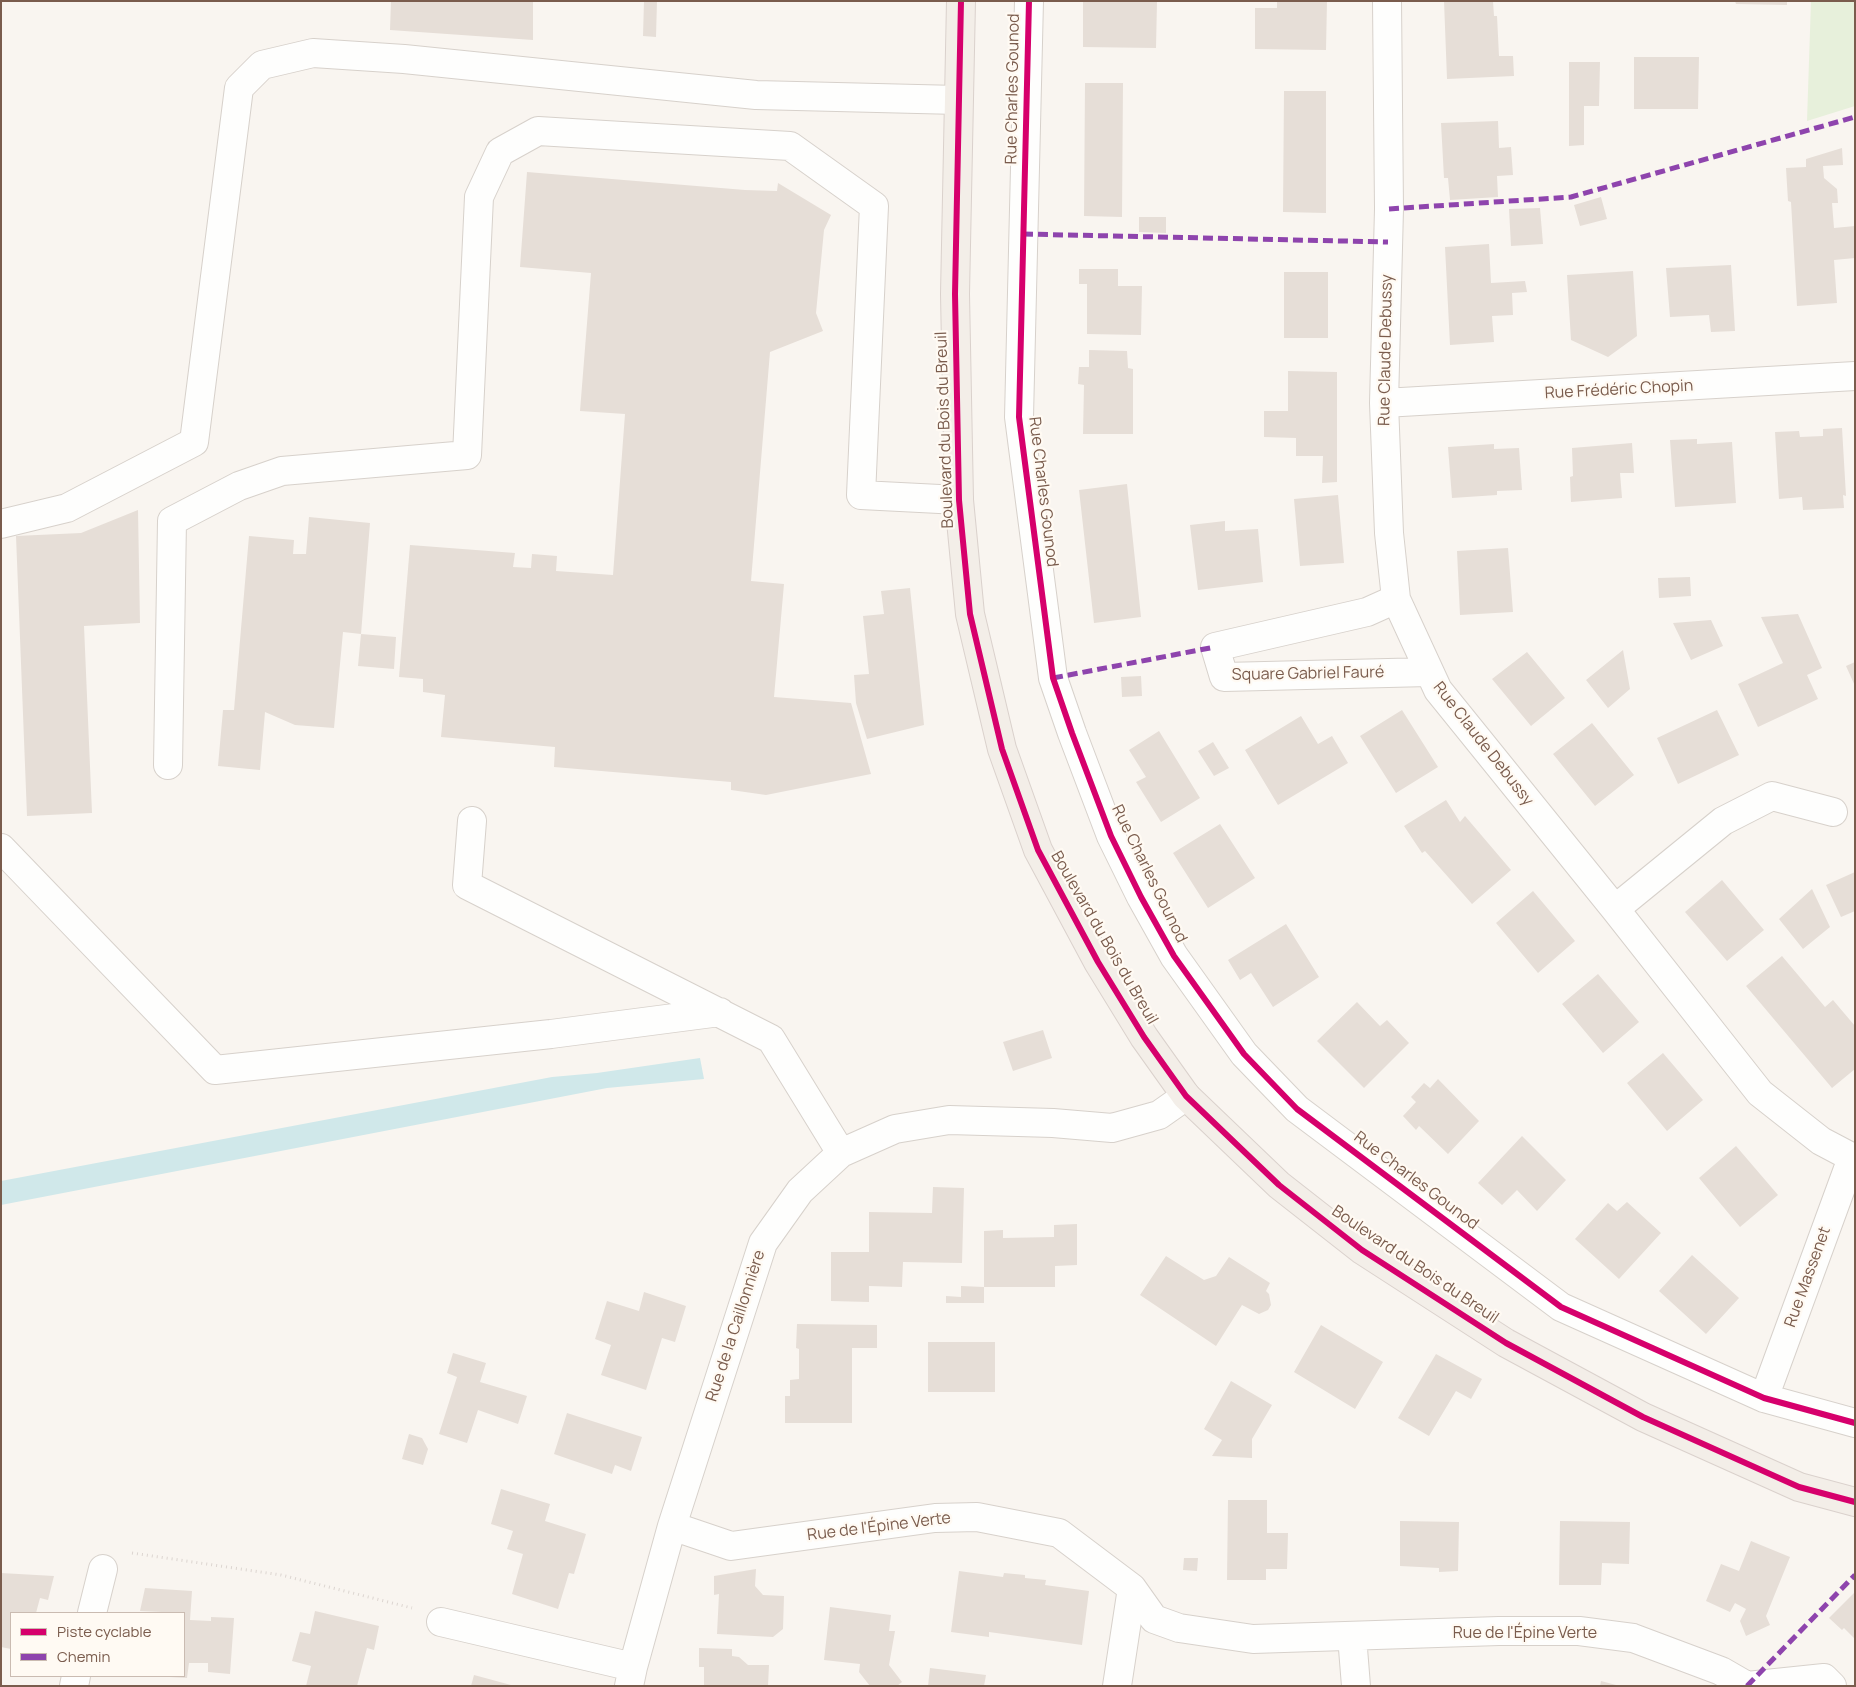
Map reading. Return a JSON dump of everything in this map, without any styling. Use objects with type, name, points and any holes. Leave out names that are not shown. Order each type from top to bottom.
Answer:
[{"type":"main road","name":"Boulevard du Bois du Breuil","points":[[961,1],[955,294],[959,500],[970,614],[1002,749],[1038,850],[1098,962],[1144,1037],[1186,1096],[1279,1185],[1362,1250],[1506,1343],[1643,1417],[1799,1487],[1855,1502]]},
{"type":"street","name":"Rue Charles Gounod","points":[[1029,1],[1019,417],[1053,678],[1111,836],[1140,897],[1174,956],[1244,1054],[1297,1109],[1561,1307],[1764,1398],[1855,1423]]},
{"type":"street","name":"Rue Claude Debussy","points":[[1387,1],[1389,209],[1384,403],[1389,533],[1396,599],[1438,690],[1760,1093],[1821,1141],[1853,1158]]},
{"type":"street","points":[[1,524],[67,508],[194,442],[239,88],[262,65],[314,53],[404,59],[756,95],[958,100]]},
{"type":"street","points":[[168,765],[172,521],[239,486],[282,471],[467,455],[478,197],[500,152],[538,131],[790,146],[874,206],[861,495],[959,500]]},
{"type":"street","name":"Rue Frédéric Chopin","points":[[1384,403],[1855,376]]},
{"type":"street","name":"Square Gabriel Fauré","points":[[1396,599],[1367,612],[1215,647],[1224,677],[1429,672]]},
{"type":"street","points":[[1615,910],[1723,821],[1772,796],[1832,812]]},
{"type":"street","points":[[472,821],[467,885],[771,1039],[841,1153]]},
{"type":"street","points":[[1,848],[215,1070],[551,1034],[720,1012]]},
{"type":"street","name":"Rue de la Caillonnière","points":[[441,1622],[631,1676],[672,1526],[763,1243],[800,1190],[841,1153],[895,1129],[949,1120],[1053,1123],[1112,1128],[1158,1115],[1186,1096]]},
{"type":"street","name":"Rue Massenet","points":[[1764,1398],[1853,1158]]},
{"type":"street","name":"Rue de l'Épine Verte","points":[[672,1526],[731,1546],[919,1520],[977,1517],[1058,1533],[1132,1588],[1154,1619],[1179,1628],[1253,1639],[1499,1631],[1579,1631],[1633,1638],[1721,1671],[1747,1686],[1824,1678],[1832,1686]]},
{"type":"street","points":[[92,1612],[103,1569]]},
{"type":"street","points":[[1117,1686],[1132,1588]]},
{"type":"street","points":[[1352,1636],[1356,1686]]},
{"type":"path","points":[[103,1569],[109,1550],[272,1574],[426,1612],[441,1622]]},
{"type":"green space","points":[[1811,1],[1855,1],[1855,106],[1807,121]]},
{"type":"water","points":[[700,1058],[704,1079],[607,1088],[1,1205],[1,1181],[552,1077],[597,1073]]},
{"type":"building","points":[[391,1],[533,1],[533,40],[390,30]]},
{"type":"building","points":[[644,1],[657,1],[656,37],[643,36]]},
{"type":"building","points":[[1083,1],[1157,2],[1156,48],[1083,47]]},
{"type":"building","points":[[1277,1],[1327,1],[1326,50],[1255,49],[1255,8],[1277,8]]},
{"type":"building","points":[[1444,1],[1493,1],[1494,16],[1497,16],[1499,56],[1513,56],[1514,76],[1447,79]]},
{"type":"building","points":[[1735,1],[1787,1],[1787,5],[1736,4]]},
{"type":"building","points":[[1634,57],[1699,57],[1698,109],[1634,109]]},
{"type":"building","points":[[1569,62],[1600,62],[1599,106],[1584,106],[1584,145],[1569,146]]},
{"type":"building","points":[[1085,83],[1123,83],[1122,217],[1084,216]]},
{"type":"building","points":[[1284,91],[1326,91],[1326,213],[1283,212]]},
{"type":"building","points":[[1498,121],[1499,148],[1511,147],[1513,175],[1497,176],[1498,197],[1450,200],[1448,178],[1444,178],[1441,123]]},
{"type":"building","points":[[1842,148],[1843,165],[1823,166],[1824,178],[1837,189],[1838,203],[1832,203],[1834,228],[1855,226],[1855,258],[1834,260],[1837,303],[1797,306],[1791,202],[1788,201],[1786,168],[1806,167],[1806,159]]},
{"type":"building","points":[[527,172],[745,190],[777,191],[778,183],[831,215],[824,230],[816,313],[823,331],[770,352],[751,581],[784,584],[774,697],[851,703],[871,774],[766,795],[731,790],[731,782],[554,767],[555,747],[441,737],[445,695],[423,692],[423,679],[399,677],[410,545],[515,553],[513,567],[531,568],[532,554],[557,556],[556,571],[613,575],[625,414],[580,411],[591,273],[520,267]]},
{"type":"building","points":[[1601,197],[1607,219],[1580,226],[1574,205]]},
{"type":"building","points":[[1540,208],[1543,244],[1511,246],[1509,209]]},
{"type":"building","points":[[1139,217],[1166,217],[1166,233],[1139,232]]},
{"type":"building","points":[[1489,244],[1491,283],[1525,281],[1527,292],[1512,293],[1513,315],[1492,316],[1494,342],[1450,345],[1445,247]]},
{"type":"building","points":[[1731,265],[1735,331],[1711,332],[1709,315],[1670,317],[1666,268]]},
{"type":"building","points":[[1079,269],[1118,269],[1118,286],[1142,286],[1141,335],[1087,334],[1087,284],[1079,284]]},
{"type":"building","points":[[1633,271],[1637,336],[1608,357],[1571,340],[1567,275]]},
{"type":"building","points":[[1284,272],[1328,272],[1328,338],[1284,338]]},
{"type":"building","points":[[1089,350],[1127,351],[1128,368],[1133,369],[1133,434],[1083,434],[1084,385],[1078,384],[1079,367],[1089,367]]},
{"type":"building","points":[[1288,371],[1337,372],[1337,482],[1322,483],[1323,456],[1296,456],[1296,438],[1264,437],[1264,411],[1288,411]]},
{"type":"building","points":[[1842,428],[1846,496],[1843,495],[1844,508],[1803,510],[1802,497],[1779,499],[1775,432],[1799,431],[1800,437],[1823,436],[1823,429]]},
{"type":"building","points":[[1697,439],[1697,444],[1732,442],[1736,503],[1675,507],[1670,440]]},
{"type":"building","points":[[1632,443],[1634,473],[1620,473],[1622,498],[1571,502],[1570,477],[1573,476],[1572,448]]},
{"type":"building","points":[[1494,444],[1494,449],[1519,448],[1522,490],[1497,491],[1497,495],[1452,498],[1448,447]]},
{"type":"building","points":[[1127,484],[1141,617],[1094,623],[1079,490]]},
{"type":"building","points":[[1338,495],[1344,563],[1300,566],[1294,499]]},
{"type":"building","points":[[138,510],[140,623],[84,626],[92,813],[27,816],[16,536],[81,533]]},
{"type":"building","points":[[309,517],[370,523],[361,634],[343,632],[334,728],[295,725],[265,712],[260,770],[218,766],[223,710],[234,710],[249,536],[294,540],[293,554],[306,554]]},
{"type":"building","points":[[1225,521],[1225,531],[1258,529],[1263,582],[1198,590],[1190,525]]},
{"type":"building","points":[[1508,548],[1513,612],[1460,615],[1457,551]]},
{"type":"building","points":[[1690,577],[1691,596],[1659,598],[1658,578]]},
{"type":"building","points":[[910,588],[924,725],[867,739],[856,703],[854,675],[869,674],[863,616],[884,614],[881,591]]},
{"type":"building","points":[[1798,614],[1822,668],[1807,675],[1818,699],[1758,727],[1738,684],[1783,663],[1761,617]]},
{"type":"building","points":[[1711,620],[1723,646],[1691,660],[1673,623]]},
{"type":"building","points":[[361,634],[396,637],[394,669],[358,666]]},
{"type":"building","points":[[1623,650],[1630,689],[1608,708],[1586,680]]},
{"type":"building","points":[[1527,652],[1565,698],[1531,726],[1492,679]]},
{"type":"building","points":[[1855,662],[1855,686],[1846,666]]},
{"type":"building","points":[[1141,676],[1142,696],[1122,697],[1121,677]]},
{"type":"building","points":[[1402,710],[1438,767],[1396,793],[1360,736]]},
{"type":"building","points":[[1717,710],[1739,755],[1678,784],[1657,738]]},
{"type":"building","points":[[1301,716],[1318,744],[1332,736],[1348,763],[1278,805],[1245,750]]},
{"type":"building","points":[[1592,723],[1634,775],[1595,806],[1553,754]]},
{"type":"building","points":[[1159,731],[1200,798],[1161,822],[1136,782],[1146,777],[1129,750]]},
{"type":"building","points":[[1213,742],[1229,768],[1214,776],[1198,751]]},
{"type":"building","points":[[1446,800],[1460,822],[1465,816],[1511,870],[1472,904],[1425,851],[1422,853],[1404,826]]},
{"type":"building","points":[[1220,824],[1255,878],[1208,908],[1173,853]]},
{"type":"building","points":[[1855,872],[1855,911],[1841,917],[1826,885]]},
{"type":"building","points":[[1722,880],[1764,930],[1727,961],[1685,912]]},
{"type":"building","points":[[1812,889],[1830,927],[1803,949],[1779,919]]},
{"type":"building","points":[[1533,891],[1575,941],[1538,973],[1496,923]]},
{"type":"building","points":[[1286,924],[1319,977],[1273,1007],[1251,973],[1240,980],[1228,960]]},
{"type":"building","points":[[1782,956],[1825,1007],[1833,1000],[1855,1026],[1855,1069],[1832,1088],[1746,986]]},
{"type":"building","points":[[1598,974],[1639,1022],[1603,1053],[1562,1004]]},
{"type":"building","points":[[1357,1002],[1380,1026],[1387,1020],[1409,1043],[1364,1088],[1317,1041]]},
{"type":"building","points":[[1043,1030],[1052,1058],[1013,1071],[1003,1042]]},
{"type":"building","points":[[1663,1053],[1703,1100],[1667,1131],[1627,1083]]},
{"type":"building","points":[[1438,1079],[1479,1121],[1448,1154],[1419,1126],[1416,1130],[1403,1116],[1416,1102],[1411,1097],[1424,1083],[1430,1088]]},
{"type":"building","points":[[1522,1136],[1566,1180],[1537,1211],[1517,1190],[1502,1205],[1478,1183]]},
{"type":"building","points":[[1736,1146],[1778,1195],[1740,1227],[1699,1178]]},
{"type":"building","points":[[933,1187],[964,1188],[962,1263],[903,1262],[902,1287],[869,1286],[869,1302],[831,1301],[831,1252],[869,1252],[869,1212],[932,1213]]},
{"type":"building","points":[[1627,1202],[1661,1233],[1619,1279],[1575,1239],[1608,1203],[1617,1211]]},
{"type":"building","points":[[1077,1224],[1077,1265],[1055,1266],[1055,1287],[984,1287],[984,1231],[1003,1230],[1003,1238],[1054,1237],[1054,1225]]},
{"type":"building","points":[[1692,1255],[1739,1298],[1706,1334],[1659,1291]]},
{"type":"building","points":[[1166,1256],[1204,1280],[1216,1276],[1229,1257],[1270,1283],[1266,1291],[1269,1294],[1271,1305],[1268,1310],[1259,1314],[1242,1305],[1216,1346],[1140,1295]]},
{"type":"building","points":[[961,1286],[984,1287],[984,1303],[946,1303],[946,1296],[961,1297]]},
{"type":"building","points":[[644,1292],[686,1306],[675,1342],[662,1338],[646,1390],[601,1375],[611,1345],[595,1339],[607,1301],[639,1311]]},
{"type":"building","points":[[797,1324],[877,1325],[877,1348],[852,1348],[852,1423],[785,1423],[785,1396],[790,1396],[790,1380],[799,1379],[799,1349],[796,1348]]},
{"type":"building","points":[[1321,1325],[1383,1362],[1355,1409],[1294,1372]]},
{"type":"building","points":[[928,1342],[995,1342],[995,1392],[928,1392]]},
{"type":"building","points":[[453,1353],[486,1363],[480,1382],[527,1396],[518,1424],[478,1410],[467,1443],[439,1434],[457,1377],[447,1373]]},
{"type":"building","points":[[1436,1354],[1482,1379],[1471,1399],[1456,1391],[1429,1436],[1398,1418]]},
{"type":"building","points":[[1231,1381],[1272,1405],[1252,1439],[1252,1458],[1212,1456],[1222,1440],[1204,1429]]},
{"type":"building","points":[[567,1413],[642,1437],[631,1471],[615,1465],[612,1474],[554,1454]]},
{"type":"building","points":[[409,1434],[422,1438],[428,1449],[423,1465],[402,1459]]},
{"type":"building","points":[[501,1489],[550,1504],[545,1521],[586,1534],[574,1574],[569,1573],[558,1609],[512,1594],[523,1554],[507,1549],[513,1531],[491,1524]]},
{"type":"building","points":[[1228,1500],[1267,1500],[1267,1533],[1288,1533],[1287,1569],[1266,1569],[1266,1580],[1227,1580]]},
{"type":"building","points":[[1400,1521],[1459,1522],[1458,1571],[1439,1572],[1439,1568],[1400,1566]]},
{"type":"building","points":[[1560,1521],[1630,1522],[1629,1564],[1602,1563],[1601,1585],[1559,1585]]},
{"type":"building","points":[[1751,1541],[1790,1557],[1766,1616],[1770,1625],[1746,1636],[1740,1621],[1746,1609],[1735,1603],[1730,1612],[1706,1601],[1721,1564],[1739,1571]]},
{"type":"building","points":[[1184,1558],[1198,1558],[1197,1571],[1183,1570]]},
{"type":"building","points":[[756,1569],[755,1586],[763,1595],[784,1596],[783,1629],[773,1637],[717,1634],[719,1594],[714,1595],[714,1576]]},
{"type":"building","points":[[959,1571],[1003,1577],[1004,1573],[1025,1575],[1025,1578],[1046,1580],[1045,1585],[1089,1591],[1082,1645],[989,1632],[989,1637],[951,1632]]},
{"type":"building","points":[[1,1573],[54,1576],[48,1600],[40,1598],[36,1612],[10,1612],[10,1649],[1,1647]]},
{"type":"building","points":[[145,1588],[192,1591],[190,1620],[211,1621],[211,1617],[234,1618],[230,1674],[208,1672],[208,1663],[189,1663],[187,1678],[169,1677],[185,1677],[185,1612],[140,1611]]},
{"type":"building","points":[[1855,1592],[1855,1639],[1844,1628],[1842,1630],[1829,1618]]},
{"type":"building","points":[[830,1607],[891,1615],[889,1631],[895,1631],[889,1665],[902,1682],[897,1686],[870,1686],[859,1672],[860,1664],[824,1660]]},
{"type":"building","points":[[315,1611],[379,1626],[374,1650],[367,1648],[357,1686],[306,1686],[311,1666],[292,1661],[300,1632],[310,1634]]},
{"type":"building","points":[[699,1648],[732,1649],[732,1656],[739,1657],[748,1665],[769,1665],[768,1686],[704,1686],[704,1667],[699,1667]]},
{"type":"building","points":[[930,1668],[986,1675],[984,1686],[928,1686]]},
{"type":"building","points":[[474,1675],[511,1685],[471,1686]]},
{"type":"building","points":[[1601,1681],[1616,1685],[1616,1686],[1600,1686]]},
{"type":"marked path","points":[[1389,209],[1571,197],[1855,117]]},
{"type":"marked path","points":[[1023,234],[1388,242]]},
{"type":"marked path","points":[[1053,678],[1215,647]]},
{"type":"marked path","points":[[1747,1686],[1855,1575]]},
{"type":"cycle path","points":[[961,1],[955,294],[959,500],[970,614],[1002,749],[1038,850],[1098,962],[1144,1037],[1186,1096],[1279,1185],[1362,1250],[1506,1343],[1643,1417],[1799,1487],[1855,1502]]},
{"type":"cycle path","points":[[1029,1],[1019,417],[1053,678],[1111,836],[1141,897],[1174,956],[1244,1054],[1297,1109],[1561,1307],[1764,1398],[1855,1423]]}]
